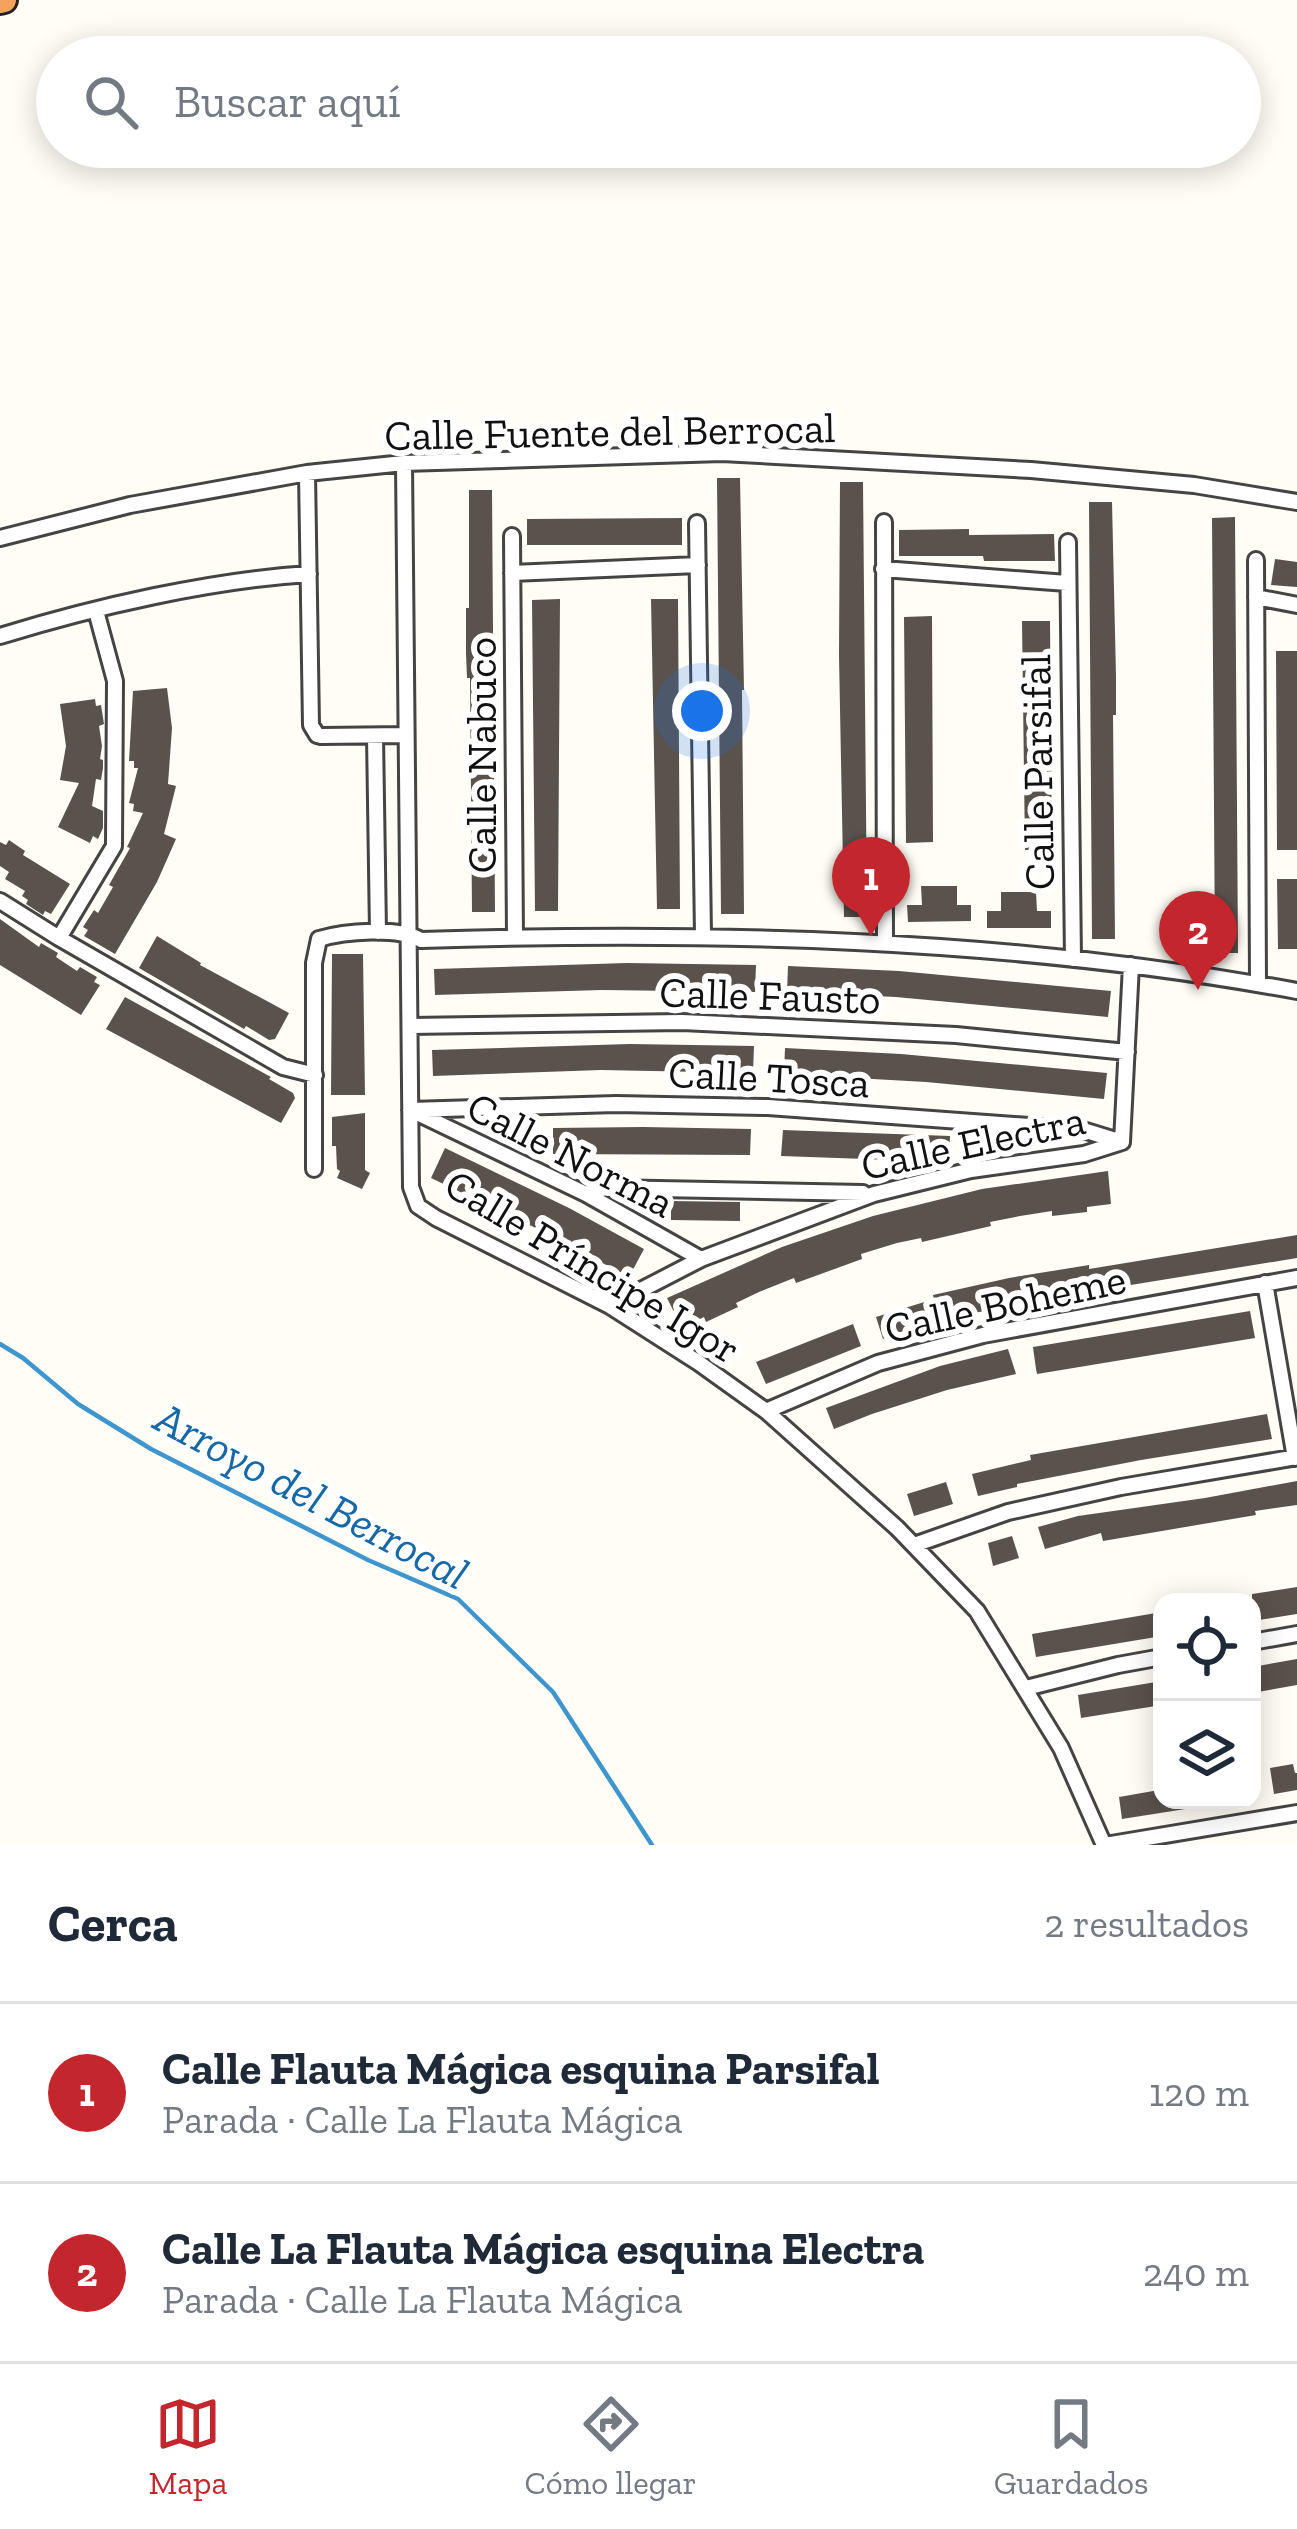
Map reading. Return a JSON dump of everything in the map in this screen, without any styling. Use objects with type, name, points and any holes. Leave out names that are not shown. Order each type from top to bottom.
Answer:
[{"type":"street","name":"Calle Fuente del Berrocal","points":[[0,538],[130,505],[307,473],[404,463],[722,453],[1031,470],[1194,485],[1297,502]]},
{"type":"street","name":"Calle Príncipe Igor","points":[[404,463],[411,1187],[418,1206],[610,1306],[700,1363],[766,1411],[914,1545],[977,1611],[1061,1748],[1105,1845]]},
{"type":"street","points":[[307,473],[311,724],[321,736],[406,735]]},
{"type":"street","points":[[884,522],[885,943]]},
{"type":"street","points":[[697,524],[703,935]]},
{"type":"street","name":"Calle Nabuco","points":[[512,536],[515,937]]},
{"type":"street","name":"Calle Parsifal","points":[[1068,542],[1073,959]]},
{"type":"street","points":[[1256,560],[1258,984]]},
{"type":"street","points":[[512,573],[698,565]]},
{"type":"street","points":[[883,569],[1066,583]]},
{"type":"street","points":[[0,635],[213,586],[309,574]]},
{"type":"street","points":[[1256,597],[1297,605]]},
{"type":"street","points":[[59,938],[113,846],[115,681],[96,611]]},
{"type":"street","points":[[375,736],[378,932]]},
{"type":"street","points":[[0,901],[283,1066],[315,1075]]},
{"type":"street","points":[[314,1169],[314,963],[320,939],[334,934],[408,932],[421,940],[703,935],[885,943],[1131,965],[1297,991]]},
{"type":"street","name":"Calle Electra","points":[[610,1306],[701,1258],[874,1194],[970,1170],[1084,1154],[1122,1142],[1131,965]]},
{"type":"street","name":"Calle Fausto","points":[[410,1026],[682,1022],[956,1035],[1127,1052]]},
{"type":"street","name":"Calle Tosca","points":[[410,1110],[616,1104],[768,1107],[1083,1130],[1122,1142]]},
{"type":"street","name":"Calle Norma","points":[[410,1110],[586,1194],[701,1258]]},
{"type":"street","points":[[586,1194],[605,1188],[874,1194]]},
{"type":"street","name":"Calle Boheme","points":[[766,1411],[878,1364],[983,1335],[1297,1278]]},
{"type":"street","points":[[914,1545],[1008,1512],[1121,1487],[1296,1458],[1265,1283]]},
{"type":"street","points":[[1261,1640],[1297,1634]]},
{"type":"street","points":[[1026,1688],[1153,1659]]},
{"type":"street","points":[[1105,1845],[1297,1813]]},
{"type":"building","points":[[717,478],[740,478],[744,914],[721,914]]},
{"type":"building","points":[[840,482],[863,482],[867,917],[844,917]]},
{"type":"building","points":[[469,490],[492,490],[495,912],[472,912],[466,654]]},
{"type":"building","points":[[1089,502],[1112,502],[1115,939],[1092,939]]},
{"type":"building","points":[[1235,517],[1238,953],[1215,953],[1212,518]]},
{"type":"building","points":[[682,518],[682,545],[527,545],[527,519]]},
{"type":"building","points":[[969,529],[969,535],[1054,534],[1055,561],[899,556],[899,530]]},
{"type":"building","points":[[1275,559],[1297,562],[1297,587],[1271,585]]},
{"type":"building","points":[[560,599],[558,911],[535,911],[532,600]]},
{"type":"building","points":[[651,599],[678,599],[680,909],[657,909]]},
{"type":"building","points":[[932,616],[933,842],[906,843],[904,617]]},
{"type":"building","points":[[1022,621],[1050,621],[1052,849],[1025,850]]},
{"type":"building","points":[[1276,651],[1297,651],[1297,850],[1277,850]]},
{"type":"building","points":[[167,688],[172,728],[168,784],[176,786],[164,834],[176,839],[115,954],[84,936],[88,930],[83,927],[113,887],[109,885],[143,813],[133,811],[134,804],[129,803],[138,768],[129,761],[133,691]]},
{"type":"building","points":[[95,699],[96,706],[101,705],[104,724],[99,726],[103,768],[101,780],[96,779],[92,806],[103,811],[103,828],[90,843],[58,827],[79,783],[60,780],[66,746],[60,704]]},
{"type":"building","points":[[9,840],[25,851],[23,855],[70,884],[51,914],[45,911],[43,915],[26,904],[25,891],[5,879],[9,872],[0,866],[0,842],[6,845]]},
{"type":"building","points":[[1277,879],[1297,879],[1297,949],[1278,949]]},
{"type":"building","points":[[921,886],[957,886],[957,905],[971,905],[971,921],[908,922],[907,905],[922,905]]},
{"type":"building","points":[[1001,892],[1036,892],[1037,911],[1051,911],[1051,928],[987,928],[987,911],[1001,911]]},
{"type":"building","points":[[0,919],[39,947],[41,943],[58,953],[56,957],[77,971],[80,967],[97,977],[94,982],[100,985],[81,1015],[0,965]]},
{"type":"building","points":[[157,936],[289,1013],[275,1039],[244,1029],[139,968]]},
{"type":"building","points":[[332,954],[363,954],[365,1095],[331,1095]]},
{"type":"building","points":[[627,963],[756,965],[755,992],[435,995],[434,969]]},
{"type":"building","points":[[788,966],[1111,991],[1108,1017],[787,992]]},
{"type":"building","points":[[125,997],[293,1093],[295,1098],[281,1123],[106,1029]]},
{"type":"building","points":[[754,1046],[753,1073],[601,1070],[433,1076],[432,1050]]},
{"type":"building","points":[[785,1048],[1107,1073],[1104,1099],[784,1074]]},
{"type":"building","points":[[365,1113],[365,1170],[370,1173],[362,1189],[337,1178],[332,1117]]},
{"type":"building","points":[[553,1128],[751,1129],[750,1155],[553,1154]]},
{"type":"building","points":[[783,1130],[950,1136],[949,1162],[781,1156]]},
{"type":"building","points":[[445,1148],[644,1249],[629,1277],[431,1178]]},
{"type":"building","points":[[1108,1171],[1111,1204],[1087,1207],[1087,1212],[1020,1216],[922,1242],[921,1238],[897,1243],[796,1283],[794,1278],[759,1292],[706,1322],[704,1317],[682,1328],[667,1298],[782,1247],[873,1216],[982,1189]]},
{"type":"building","points":[[671,1201],[740,1202],[740,1221],[671,1220]]},
{"type":"building","points":[[1297,1235],[1297,1258],[1093,1288],[1093,1292],[962,1315],[883,1339],[876,1317],[934,1299],[933,1295],[1009,1278]]},
{"type":"building","points":[[1250,1311],[1255,1338],[1037,1374],[1033,1347]]},
{"type":"building","points":[[853,1324],[861,1346],[766,1384],[756,1362]]},
{"type":"building","points":[[1008,1349],[1016,1374],[947,1390],[834,1429],[826,1408],[940,1366]]},
{"type":"building","points":[[1267,1414],[1272,1439],[1017,1484],[978,1496],[972,1474],[1031,1460],[1030,1455]]},
{"type":"building","points":[[1297,1481],[1297,1505],[1255,1511],[1256,1515],[1103,1541],[1101,1533],[1045,1549],[1038,1527],[1078,1516]]},
{"type":"building","points":[[946,1482],[953,1504],[914,1516],[907,1494]]},
{"type":"building","points":[[1012,1536],[1019,1558],[993,1566],[988,1543]]},
{"type":"building","points":[[1297,1587],[1297,1614],[1261,1620],[1258,1593]]},
{"type":"building","points":[[1153,1614],[1153,1638],[1036,1657],[1032,1634]]},
{"type":"building","points":[[1297,1659],[1297,1685],[1261,1691],[1261,1665]]},
{"type":"building","points":[[1153,1682],[1153,1706],[1081,1718],[1078,1695]]},
{"type":"building","points":[[1293,1764],[1297,1790],[1274,1794],[1270,1768]]},
{"type":"building","points":[[1153,1791],[1153,1809],[1185,1809],[1122,1819],[1119,1797]]},
{"type":"waterway","name":"Arroyo del Berrocal","points":[[0,1344],[78,1404],[151,1449],[368,1560],[458,1599],[553,1692],[652,1845]]},
{"type":"place","name":"Calle Flauta Mágica esquina Parsifal","points":[[871,936]]},
{"type":"place","name":"Calle La Flauta Mágica esquina Electra","points":[[1198,990]]}]
